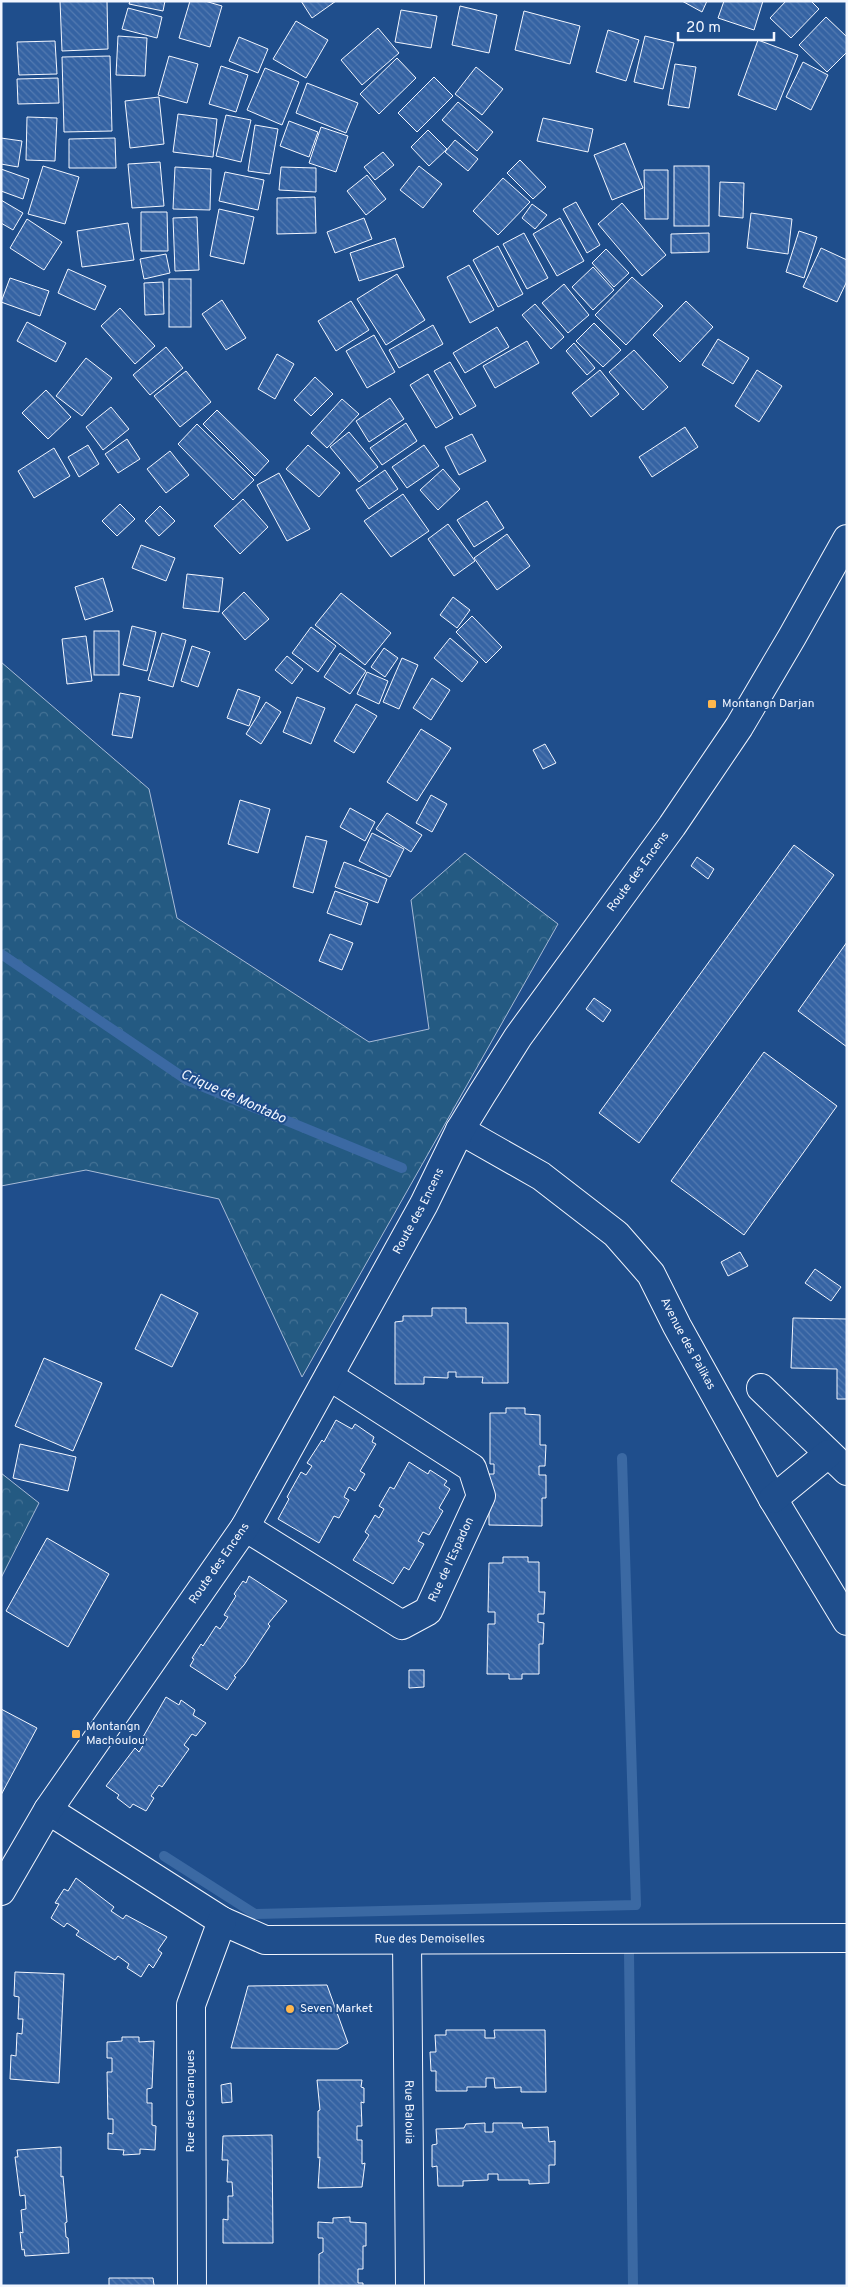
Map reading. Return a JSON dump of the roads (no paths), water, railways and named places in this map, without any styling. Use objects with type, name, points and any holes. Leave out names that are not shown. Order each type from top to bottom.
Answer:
[{"type":"street","name":"Route des Encens","points":[[1,1891],[48,1810],[245,1527],[424,1204],[460,1130],[518,1037],[672,826],[739,727],[847,539]]},
{"type":"street","name":"Avenue des Palikas","points":[[460,1130],[541,1176],[616,1234],[651,1274],[682,1335],[773,1499],[847,1621]]},
{"type":"street","name":"Rue de l'Espadon","points":[[245,1527],[402,1625],[428,1611],[481,1496],[472,1468],[328,1376]]},
{"type":"street","points":[[761,1388],[837,1463],[773,1499]]},
{"type":"street","name":"Rue des Demoiselles","points":[[48,1810],[222,1921],[265,1940],[847,1938]]},
{"type":"street","name":"Rue des Carangues","points":[[192,2286],[191,2005],[222,1921]]},
{"type":"street","name":"Rue Balouia","points":[[407,1940],[410,2286]]},
{"type":"waterway","name":"Crique de Montabo","points":[[1,954],[187,1080],[402,1168]]},
{"type":"waterway","points":[[164,1856],[255,1914],[636,1905],[622,1458]]},
{"type":"waterway","points":[[629,1952],[633,2286]]},
{"type":"place","name":"Montangn Darjan","points":[[712,704]]},
{"type":"place","name":"Montangn Machoulou","points":[[76,1734]]},
{"type":"place","name":"Seven Market","points":[[290,2009]]}]
